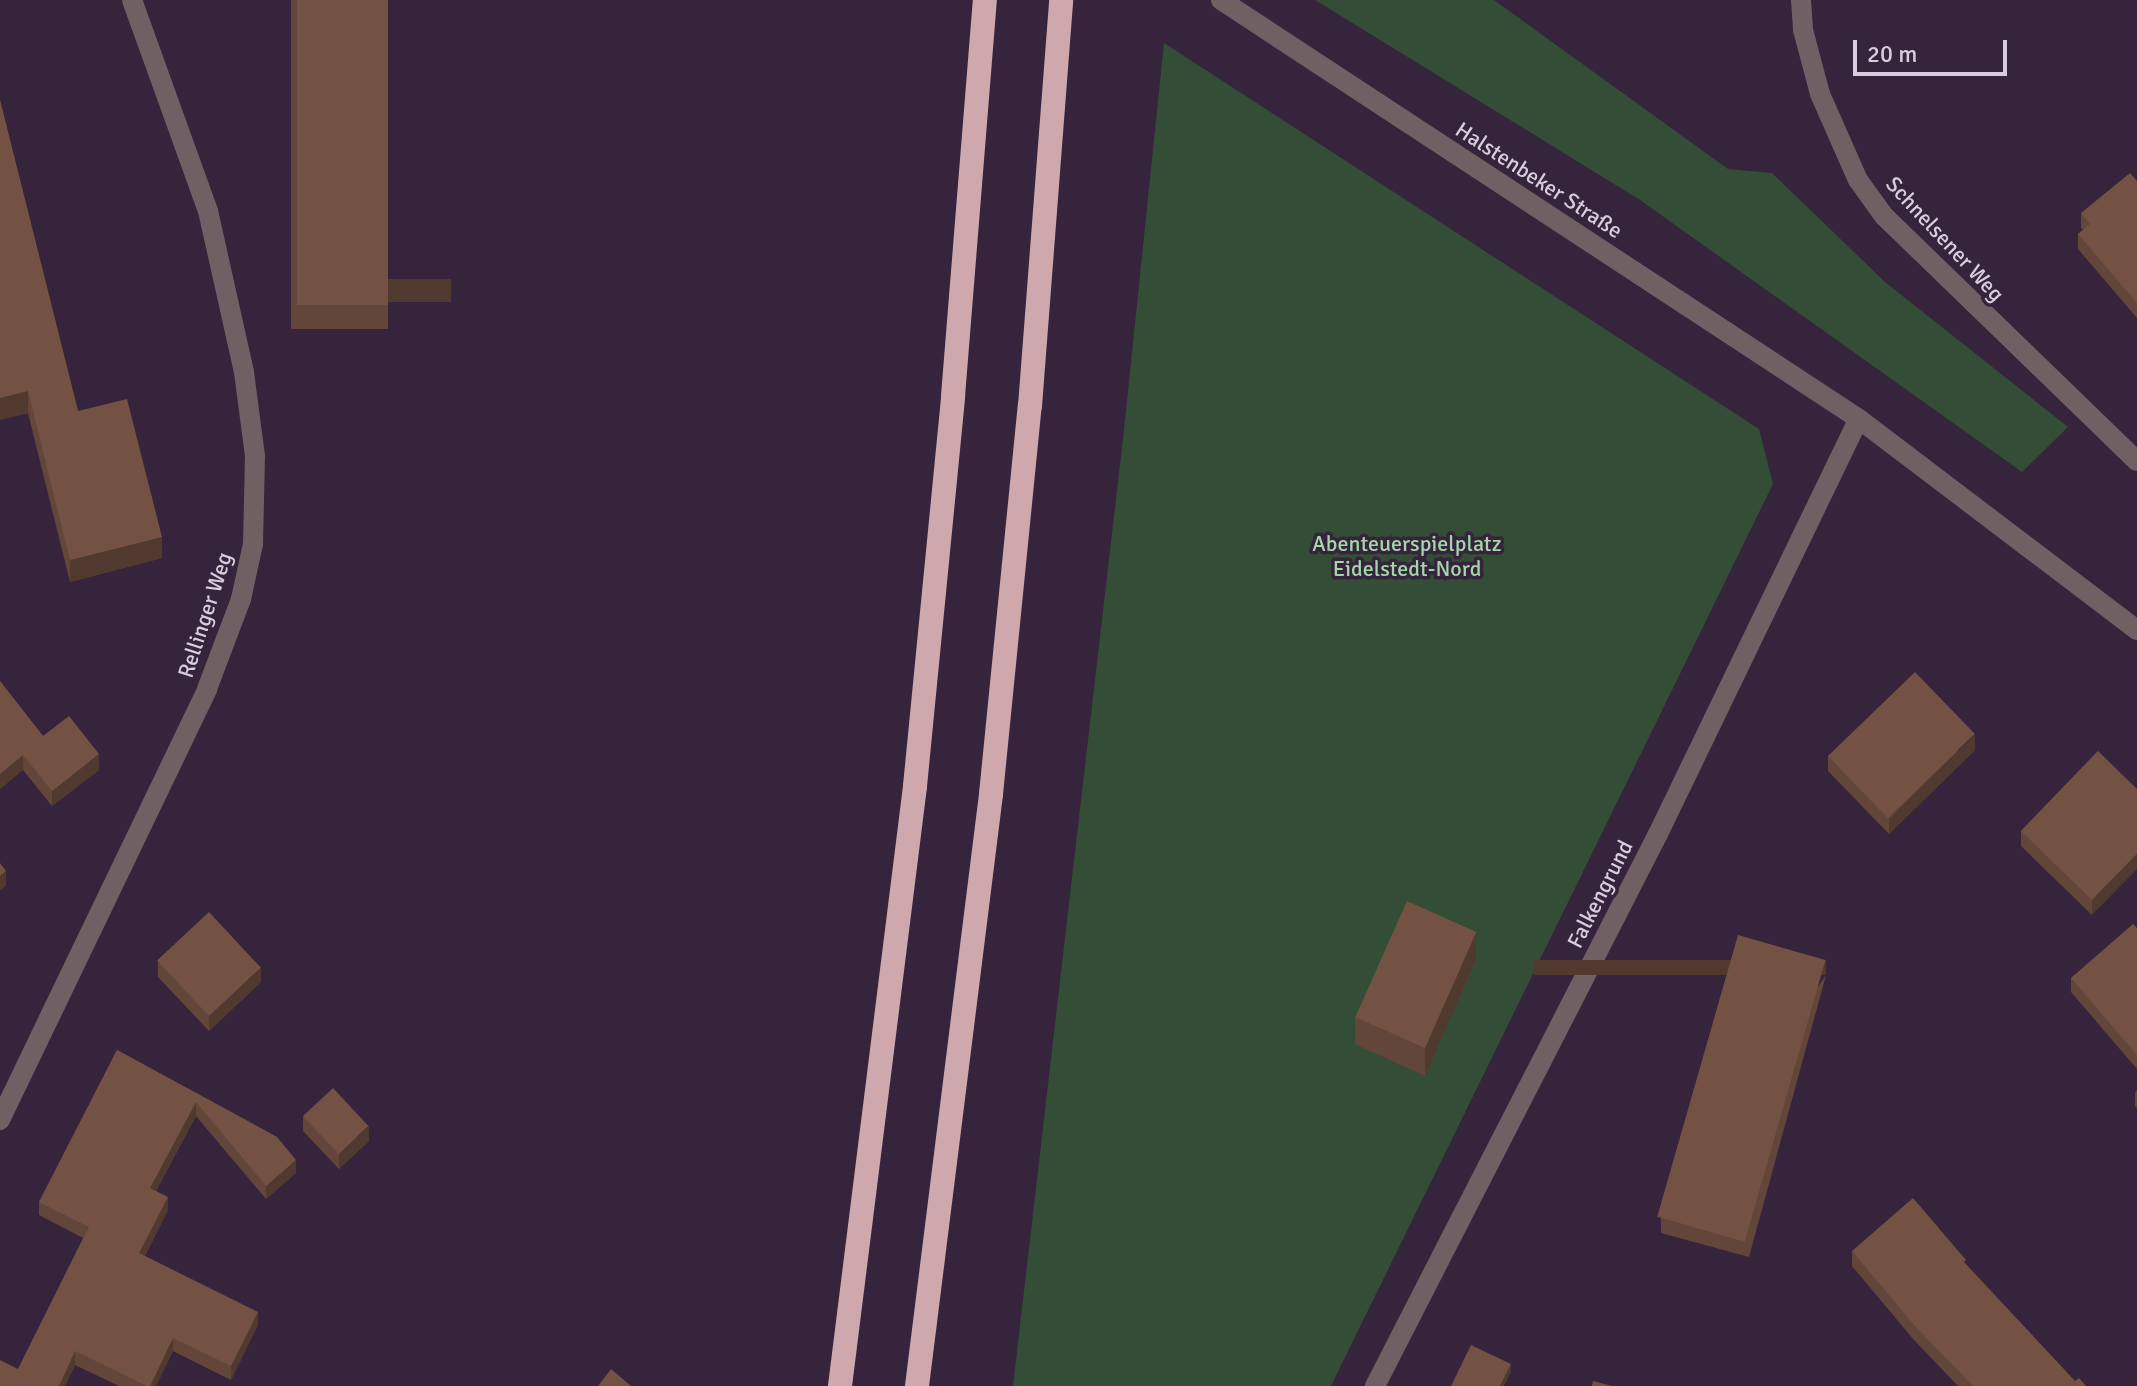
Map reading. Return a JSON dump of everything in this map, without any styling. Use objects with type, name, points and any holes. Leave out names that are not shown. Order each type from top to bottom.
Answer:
[{"type":"highway","points":[[840,1386],[915,786],[953,396],[985,0]]},
{"type":"highway","points":[[917,1386],[991,794],[1030,406],[1061,0]]},
{"type":"street","name":"Rellinger Weg","points":[[0,1120],[207,689],[241,599],[253,544],[255,456],[244,372],[208,211],[132,0]]},
{"type":"street","name":"Schnelsener Weg","points":[[1801,0],[1803,30],[1826,108],[1858,180],[1884,216],[2137,461]]},
{"type":"street","name":"Halstenbeker Straße","points":[[1228,5],[1859,419]]},
{"type":"street","points":[[1859,419],[2137,630]]},
{"type":"street","name":"Falkengrund","points":[[1375,1386],[1658,834],[1859,419]]},
{"type":"green space","points":[[1315,0],[1494,0],[1728,169],[1772,173],[1885,282],[2068,427],[2022,472],[1640,200]]},
{"type":"green space","name":"Abenteuerspielplatz Eidelstedt-Nord","points":[[1164,43],[1759,429],[1773,484],[1331,1386],[1013,1386],[1124,430]]},
{"type":"building","points":[[297,0],[388,0],[388,305],[297,305]]},
{"type":"building","points":[[0,100],[78,411],[127,399],[162,537],[70,560],[28,391],[0,398]]},
{"type":"building","points":[[2130,173],[2137,181],[2137,303],[2078,234],[2090,224],[2081,213]]},
{"type":"building","points":[[1915,672],[1975,734],[1888,818],[1828,756]]},
{"type":"building","points":[[0,681],[43,736],[69,716],[99,754],[52,791],[23,755],[0,774]]},
{"type":"building","points":[[2098,751],[2137,789],[2137,854],[2092,900],[2021,831]]},
{"type":"building","points":[[1407,901],[1476,932],[1425,1048],[1355,1017]]},
{"type":"building","points":[[209,912],[261,968],[209,1016],[157,960]]},
{"type":"building","points":[[2133,924],[2137,928],[2137,1055],[2071,978]]},
{"type":"building","points":[[1738,935],[1825,960],[1745,1242],[1657,1217]]},
{"type":"building","points":[[117,1050],[277,1137],[296,1160],[266,1186],[196,1102],[150,1188],[168,1197],[139,1253],[258,1312],[231,1366],[173,1338],[150,1386],[75,1351],[59,1386],[0,1386],[0,1360],[18,1369],[89,1227],[39,1202]]},
{"type":"building","points":[[333,1088],[368,1126],[338,1154],[303,1116]]},
{"type":"building","points":[[1913,1198],[1966,1260],[1964,1262],[2075,1381],[2079,1378],[2086,1386],[1973,1386],[1914,1325],[1852,1251]]},
{"type":"building","points":[[1471,1345],[1511,1364],[1500,1386],[1451,1386]]},
{"type":"building","points":[[611,1369],[631,1386],[598,1386]]},
{"type":"building","points":[[1593,1381],[1612,1386],[1592,1386]]}]
